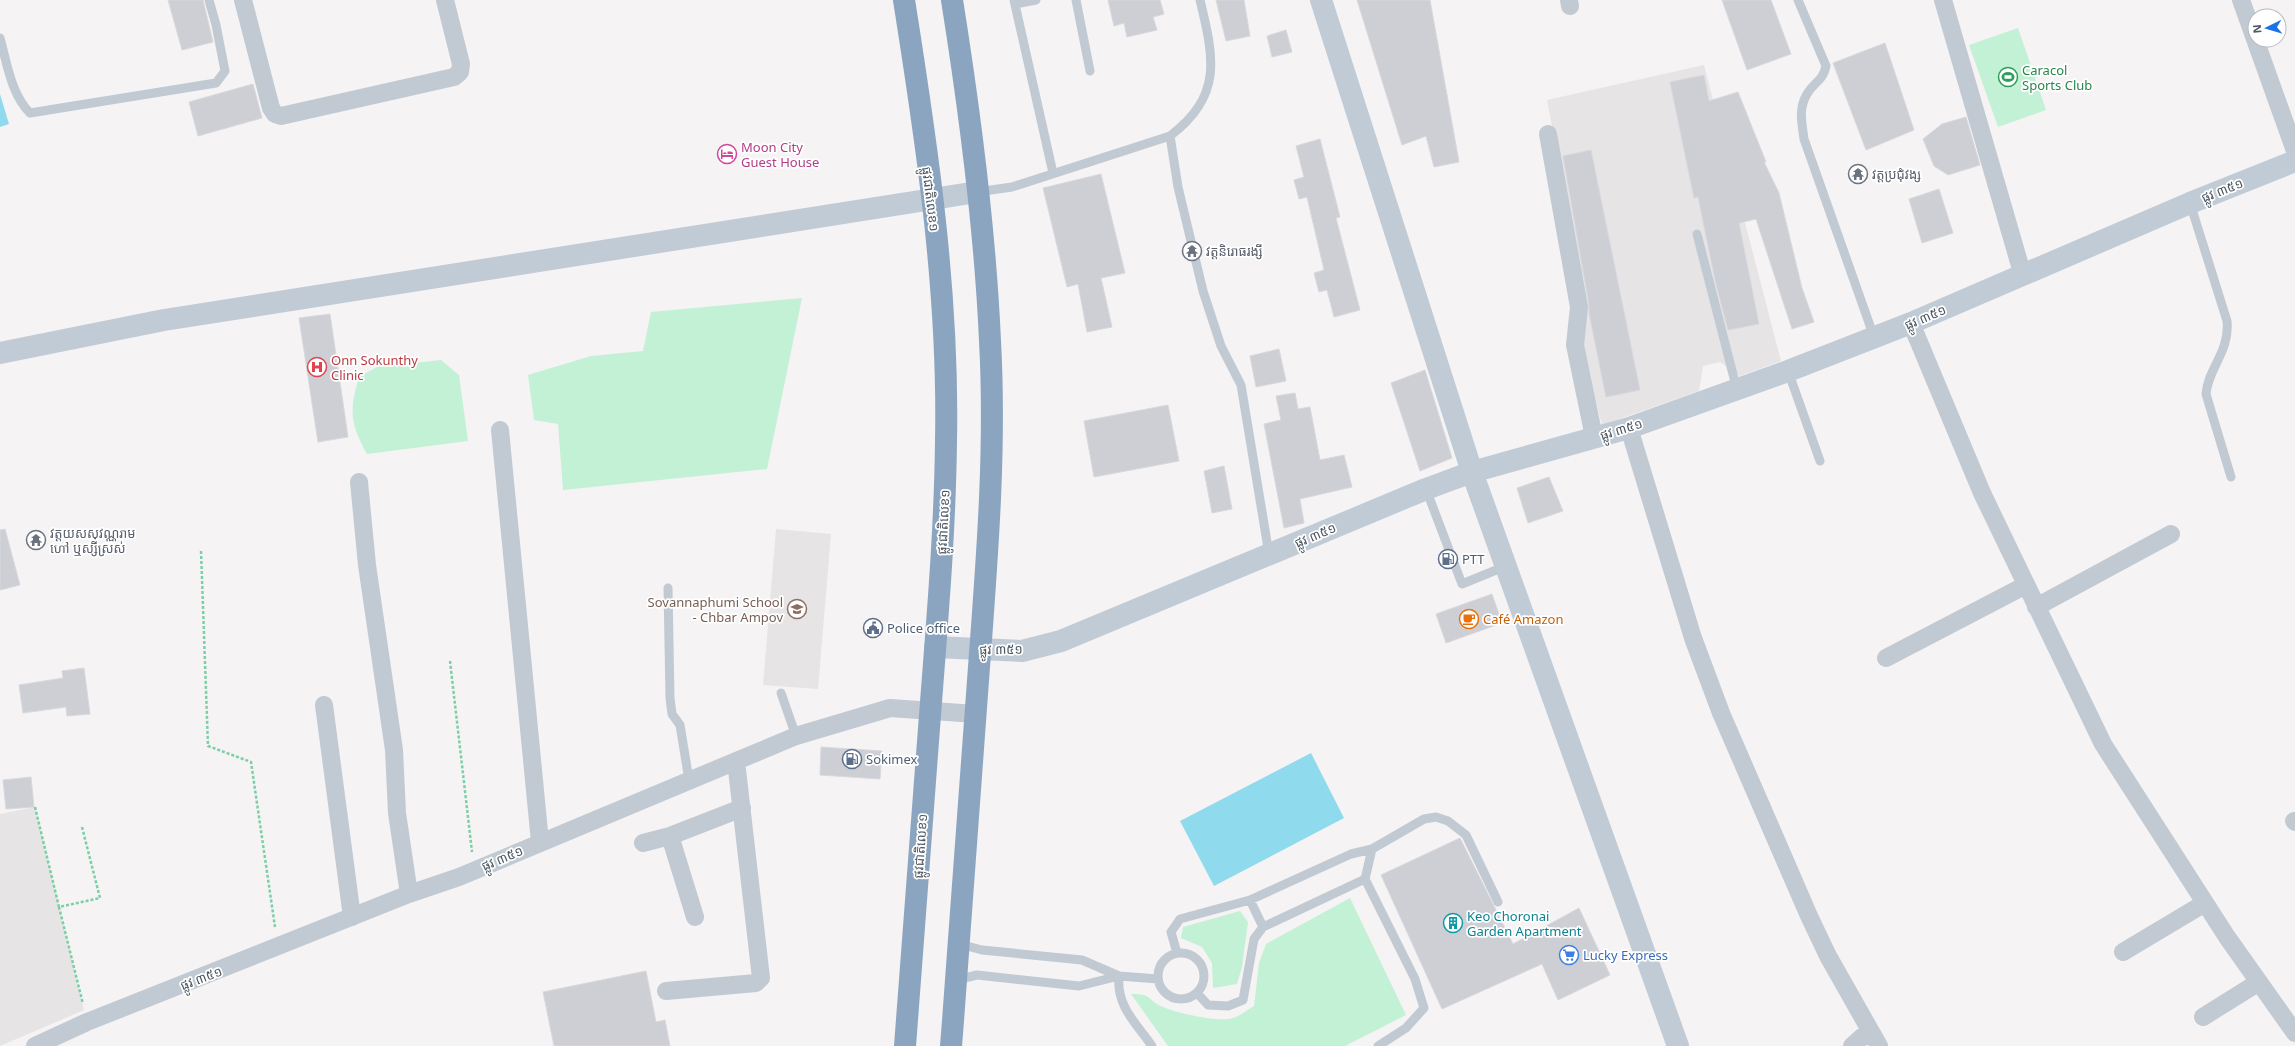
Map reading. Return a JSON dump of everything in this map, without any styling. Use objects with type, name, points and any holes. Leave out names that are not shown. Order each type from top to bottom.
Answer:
[{"type":"highway","name":"ផ្លូវជាតិលេខ១","points":[[904,0],[918,89],[938,250],[945,348],[946,440],[935,648],[905,1046]]},
{"type":"highway","points":[[951,1046],[981,650],[992,433],[990,341],[978,192],[965,81],[952,0]]},
{"type":"street","points":[[242,0],[271,108],[275,114],[281,116],[454,77],[460,72],[461,64],[445,0]]},
{"type":"street","points":[[1321,0],[1472,472],[1678,1046]]},
{"type":"street","points":[[1943,0],[2023,276]]},
{"type":"street","points":[[2241,0],[2295,151]]},
{"type":"street","points":[[1548,134],[1579,307],[1575,345],[1594,437]]},
{"type":"street","name":"ផ្លូវ ៣៥១","points":[[935,648],[1022,651],[1062,641],[1426,488],[1472,472],[1629,428],[1788,371],[1874,338],[2023,276],[2190,203],[2295,161]]},
{"type":"street","points":[[0,354],[172,319],[978,192]]},
{"type":"street","points":[[1911,323],[1982,493],[2103,744],[2205,903],[2295,1033]]},
{"type":"street","points":[[1629,428],[1693,638],[1721,713],[1812,923],[1828,956],[1878,1046]]},
{"type":"street","points":[[500,430],[540,842]]},
{"type":"street","points":[[359,482],[367,565],[394,750],[396,813],[409,894]]},
{"type":"street","points":[[2036,607],[2171,534]]},
{"type":"street","points":[[1886,658],[2026,585]]},
{"type":"street","points":[[324,705],[352,917]]},
{"type":"street","name":"ផ្លូវ ៣៥១","points":[[35,1046],[87,1022],[278,948],[409,894],[474,870],[796,736],[890,708],[976,714]]},
{"type":"street","points":[[666,990],[756,983],[762,978],[736,761]]},
{"type":"street","points":[[643,843],[670,836],[742,808]]},
{"type":"street","points":[[670,836],[695,917]]},
{"type":"street","points":[[2123,952],[2205,903]]},
{"type":"street","points":[[2203,1017],[2259,982]]},
{"type":"street","points":[[1852,1046],[1870,1030]]},
{"type":"lane","points":[[0,38],[12,82],[22,105],[30,112],[163,93],[216,83],[225,71],[216,25],[209,0]]},
{"type":"lane","points":[[1036,0],[1015,2],[1054,174]]},
{"type":"lane","points":[[1076,0],[1090,71]]},
{"type":"lane","points":[[978,192],[1012,187],[1170,136],[1188,122],[1209,87],[1210,43],[1200,0]]},
{"type":"lane","points":[[1798,0],[1826,66],[1824,75],[1807,93],[1800,110],[1804,139],[1874,338]]},
{"type":"lane","points":[[1170,136],[1178,187],[1202,291],[1221,346],[1241,385],[1269,554]]},
{"type":"lane","points":[[2190,203],[2227,321],[2226,342],[2207,386],[2206,394],[2231,477]]},
{"type":"lane","points":[[1697,234],[1736,390]]},
{"type":"lane","points":[[1788,371],[1820,461]]},
{"type":"lane","points":[[1426,488],[1462,584],[1506,566]]},
{"type":"lane","points":[[668,588],[670,698],[672,714],[680,725],[689,780]]},
{"type":"lane","points":[[781,693],[796,736]]},
{"type":"lane","points":[[1177,953],[1171,932],[1180,920],[1250,900],[1351,854],[1372,849],[1424,819],[1436,817],[1448,821],[1466,835],[1498,902]]},
{"type":"lane","points":[[1372,849],[1365,879],[1415,979],[1424,1008],[1406,1028],[1378,1046]]},
{"type":"lane","points":[[1197,993],[1208,1004],[1228,1006],[1243,1000],[1254,939],[1262,927],[1365,879]]},
{"type":"lane","points":[[1250,900],[1262,927]]},
{"type":"lane","points":[[959,944],[982,950],[1082,960],[1119,976]]},
{"type":"lane","points":[[1177,953],[1188,954],[1195,958],[1202,968],[1203,982],[1197,993],[1184,999],[1174,999],[1167,996],[1161,989],[1158,979],[1158,972],[1162,962],[1177,953]]},
{"type":"lane","points":[[956,980],[977,975],[1079,986],[1119,976],[1158,979]]},
{"type":"lane","points":[[1119,976],[1118,989],[1120,1000],[1152,1046]]},
{"type":"path","points":[[201,551],[208,746],[251,762],[278,948]]},
{"type":"path","points":[[450,661],[474,870]]},
{"type":"path","points":[[35,807],[87,1022]]},
{"type":"path","points":[[59,907],[100,898],[82,826]]},
{"type":"shaded area","points":[[1704,65],[1781,361],[1740,376],[1720,362],[1703,366],[1699,391],[1602,425],[1581,343],[1587,312],[1547,100]]},
{"type":"shaded area","name":"Sovannaphumi School - Chbar Ampov","points":[[776,529],[831,534],[818,689],[763,685]]},
{"type":"shaded area","points":[[35,807],[84,1010],[0,1046],[0,814]]},
{"type":"green space","name":"Caracol Sports Club","points":[[2018,28],[2046,110],[1998,127],[1969,45]]},
{"type":"green space","points":[[802,298],[767,469],[563,490],[558,424],[534,420],[528,375],[591,356],[643,351],[651,312]]},
{"type":"green space","points":[[441,360],[459,375],[468,441],[367,454],[357,434],[353,417],[354,399],[359,377],[377,367]]},
{"type":"green space","points":[[1350,898],[1406,1015],[1345,1046],[1168,1046],[1131,994],[1147,996],[1163,1007],[1178,1012],[1218,1019],[1236,1017],[1254,1006],[1259,963],[1266,944]]},
{"type":"green space","points":[[1240,911],[1248,922],[1242,967],[1237,984],[1213,988],[1212,963],[1202,947],[1181,938],[1183,927]]},
{"type":"water","points":[[0,94],[9,124],[0,127]]},
{"type":"water","points":[[1311,753],[1344,818],[1214,886],[1180,821]]},
{"type":"building","points":[[168,0],[203,0],[213,42],[182,50]]},
{"type":"building","points":[[1108,0],[1160,0],[1164,14],[1153,17],[1157,30],[1127,37],[1124,23],[1114,26]]},
{"type":"building","points":[[1216,0],[1244,0],[1250,36],[1226,41]]},
{"type":"building","points":[[1357,0],[1430,0],[1459,162],[1434,167],[1426,136],[1402,145]]},
{"type":"building","points":[[1722,0],[1771,0],[1791,54],[1747,70]]},
{"type":"building","points":[[1286,30],[1292,52],[1272,57],[1267,36]]},
{"type":"building","points":[[1885,43],[1914,130],[1866,150],[1833,63]]},
{"type":"building","points":[[1704,75],[1709,101],[1738,92],[1766,162],[1764,162],[1779,193],[1802,288],[1814,322],[1792,329],[1756,219],[1739,223],[1759,324],[1728,330],[1715,280],[1698,197],[1694,198],[1670,82]]},
{"type":"building","points":[[253,84],[262,118],[198,136],[189,102]]},
{"type":"building","points":[[1966,117],[1980,165],[1948,175],[1934,166],[1923,139],[1942,124]]},
{"type":"building","points":[[1320,139],[1340,217],[1336,218],[1360,310],[1334,317],[1327,290],[1319,292],[1314,273],[1324,270],[1307,197],[1299,199],[1294,180],[1304,177],[1296,146]]},
{"type":"building","points":[[1591,150],[1640,390],[1606,397],[1589,313],[1589,305],[1563,156]]},
{"type":"building","points":[[1101,174],[1125,273],[1101,278],[1112,327],[1087,332],[1078,284],[1067,287],[1043,188]]},
{"type":"building","points":[[1939,189],[1953,233],[1922,243],[1909,199]]},
{"type":"building","points":[[330,314],[348,437],[318,442],[299,318]]},
{"type":"building","points":[[1279,349],[1286,381],[1256,387],[1250,356]]},
{"type":"building","points":[[1425,370],[1452,458],[1420,471],[1391,383]]},
{"type":"building","points":[[1295,393],[1298,409],[1310,407],[1320,460],[1344,455],[1352,487],[1300,499],[1304,523],[1284,528],[1264,424],[1281,420],[1276,396]]},
{"type":"building","points":[[1168,405],[1179,461],[1094,477],[1084,421]]},
{"type":"building","points":[[1224,466],[1232,509],[1212,513],[1204,471]]},
{"type":"building","points":[[1549,477],[1563,511],[1528,523],[1517,488]]},
{"type":"building","points":[[5,529],[20,585],[0,590],[0,530]]},
{"type":"building","name":"Café Amazon","points":[[1492,594],[1502,623],[1446,643],[1436,614]]},
{"type":"building","points":[[84,668],[90,714],[67,716],[66,707],[23,713],[19,685],[63,678],[62,671]]},
{"type":"building","points":[[821,747],[882,751],[880,779],[820,775]]},
{"type":"building","points":[[31,777],[34,807],[6,809],[3,780]]},
{"type":"building","name":"Keo Choronai Garden Apartment","points":[[1460,838],[1513,944],[1579,908],[1610,975],[1558,1000],[1542,964],[1442,1009],[1381,875]]},
{"type":"building","points":[[646,971],[656,1022],[665,1020],[670,1046],[554,1046],[543,992]]},
{"type":"place","name":"Caracol Sports Club","points":[[2008,77]]},
{"type":"place","name":"Moon City Guest House","points":[[727,154]]},
{"type":"place","name":"វត្តប្រជុំវង្ស","points":[[1858,174]]},
{"type":"place","name":"វត្តនិរោធរង្សី","points":[[1192,251]]},
{"type":"place","name":"Onn Sokunthy Clinic","points":[[317,367]]},
{"type":"place","name":"វត្តយសសុវណ្ណរាម ហៅ ឬស្សីស្រស់","points":[[36,540]]},
{"type":"place","name":"PTT","points":[[1448,559]]},
{"type":"place","name":"Sovannaphumi School - Chbar Ampov","points":[[797,609]]},
{"type":"place","name":"Café Amazon","points":[[1469,619]]},
{"type":"place","name":"Police office","points":[[873,628]]},
{"type":"place","name":"Sokimex","points":[[852,759]]},
{"type":"place","name":"Keo Choronai Garden Apartment","points":[[1453,923]]},
{"type":"place","name":"Lucky Express","points":[[1569,955]]}]
